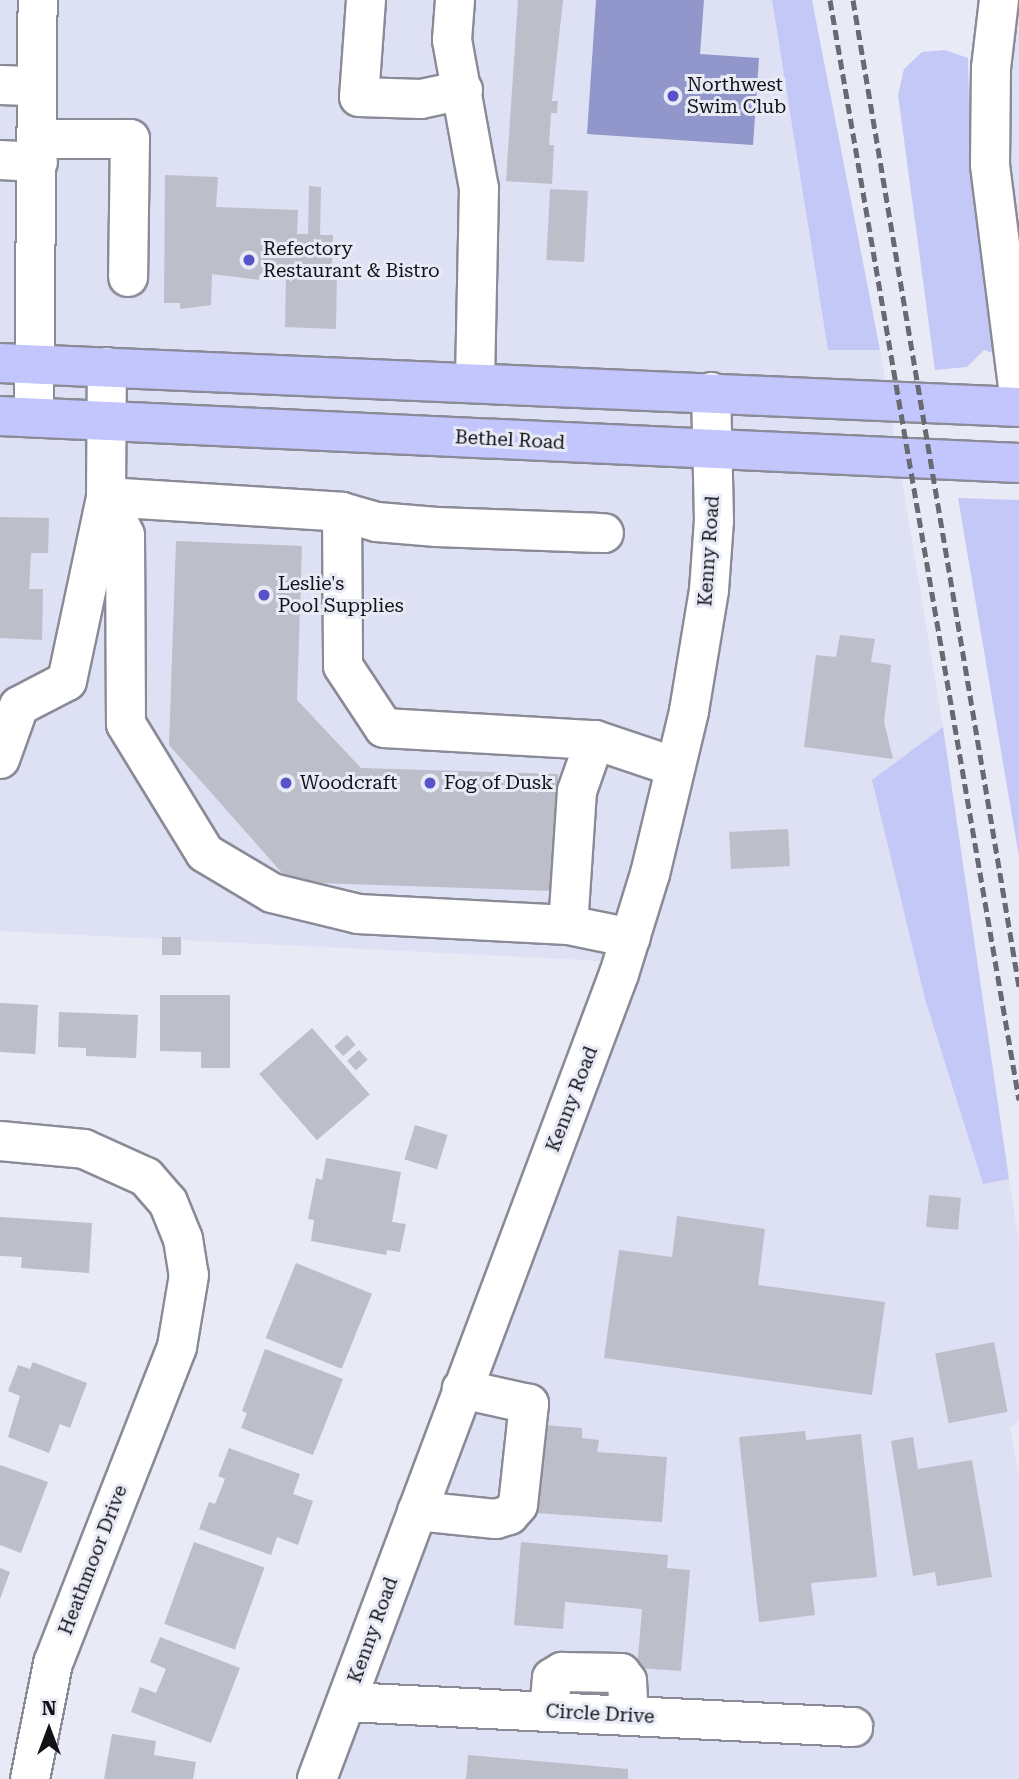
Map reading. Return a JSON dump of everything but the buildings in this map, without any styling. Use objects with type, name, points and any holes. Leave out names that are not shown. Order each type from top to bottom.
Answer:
[{"type":"main road","points":[[18,363],[1019,407]]},
{"type":"main road","name":"Bethel Road","points":[[17,417],[1019,463]]},
{"type":"street","points":[[17,417],[18,363],[37,150],[38,0]]},
{"type":"street","points":[[366,0],[359,97],[421,99],[463,90]]},
{"type":"street","points":[[455,0],[452,40],[479,189],[475,383]]},
{"type":"street","points":[[999,0],[991,68],[990,165],[1019,393]]},
{"type":"street","points":[[0,85],[37,86]]},
{"type":"street","points":[[0,160],[37,150],[130,139],[128,277]]},
{"type":"street","points":[[0,759],[19,706],[67,681],[106,496],[107,367]]},
{"type":"street","name":"Kenny Road","points":[[317,1779],[631,938],[697,673],[709,590],[711,392]]},
{"type":"street","points":[[106,496],[342,512],[377,522],[604,533]]},
{"type":"street","points":[[106,496],[125,535],[126,724],[205,853],[272,893],[358,914],[568,925],[631,938]]},
{"type":"street","points":[[342,512],[343,666],[384,728],[595,740],[675,767]]},
{"type":"street","points":[[568,925],[577,791],[595,740]]},
{"type":"street","name":"Heathmoor Drive","points":[[0,1141],[84,1149],[146,1177],[169,1202],[183,1238],[189,1275],[177,1347],[53,1664],[30,1779]]},
{"type":"street","points":[[416,1511],[496,1518],[509,1515],[518,1505],[529,1404],[462,1389]]},
{"type":"street","name":"Circle Drive","points":[[346,1702],[853,1727]]},
{"type":"shaded area","points":[[0,0],[772,0],[828,350],[880,350],[943,727],[872,780],[925,999],[983,1183],[1009,1179],[1019,1244],[1019,1421],[1010,1427],[1019,1477],[1019,1779],[319,1779],[625,962],[0,931]]},
{"type":"shaded area","name":"Northwest Swim Club","points":[[596,0],[704,0],[700,54],[759,58],[753,145],[587,134]]},
{"type":"shaded area","points":[[772,0],[812,0],[880,350],[828,350]]},
{"type":"shaded area","points":[[999,0],[1019,0],[1019,395]]},
{"type":"shaded area","points":[[945,50],[968,58],[970,160],[996,340],[993,353],[984,350],[967,367],[935,370],[898,95],[904,69],[922,52]]},
{"type":"shaded area","points":[[958,498],[1019,500],[1019,857]]},
{"type":"shaded area","points":[[943,727],[1009,1179],[983,1184],[925,999],[872,780]]},
{"type":"railway","points":[[830,0],[1019,1100]]},
{"type":"railway","points":[[853,0],[1019,987]]},
{"type":"place","name":"Northwest Swim Club","points":[[673,96]]},
{"type":"place","name":"Refectory Restaurant & Bistro","points":[[249,260]]},
{"type":"place","name":"Leslie's Pool Supplies","points":[[264,595]]},
{"type":"place","name":"Woodcraft","points":[[286,783]]},
{"type":"place","name":"Fog of Dusk","points":[[430,783]]}]
